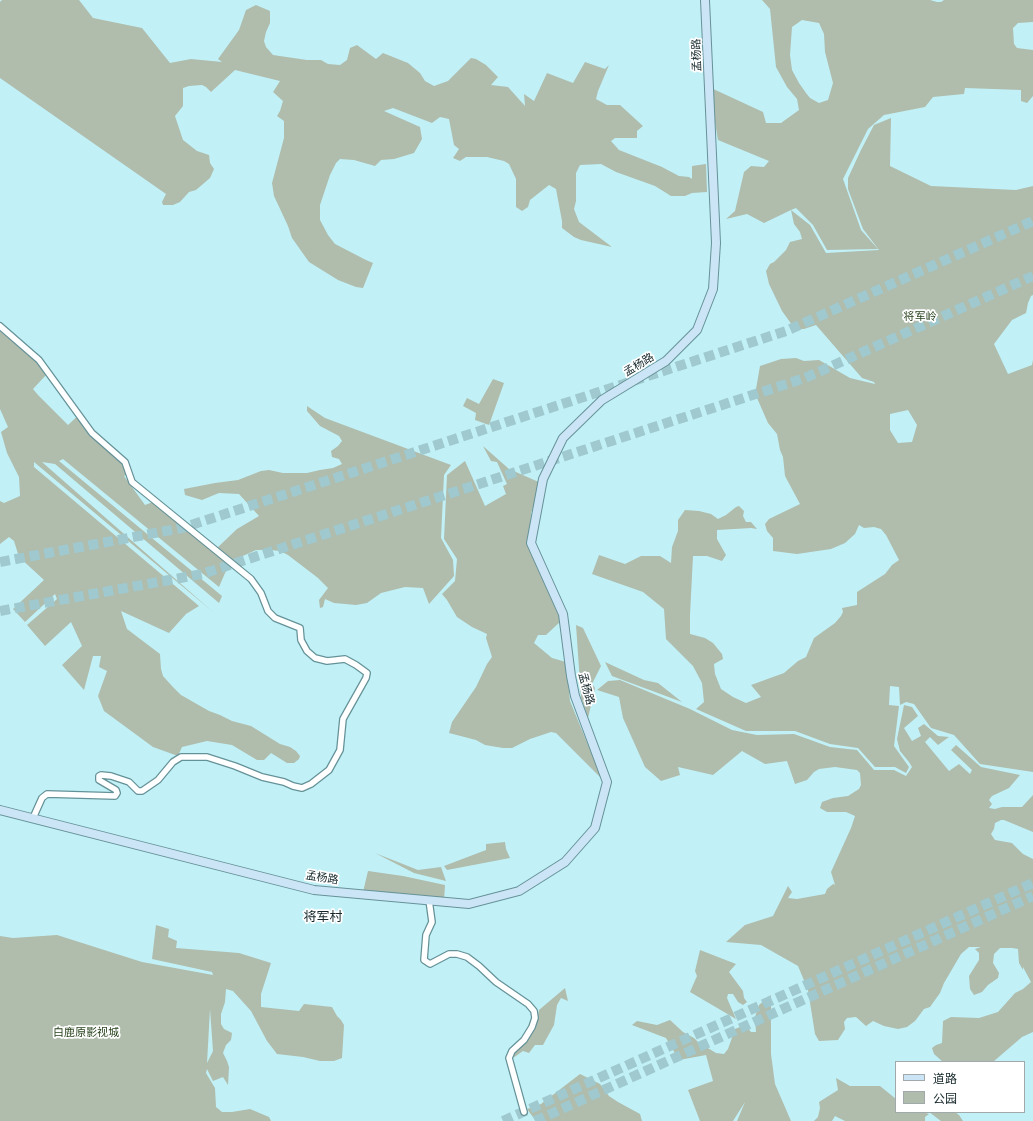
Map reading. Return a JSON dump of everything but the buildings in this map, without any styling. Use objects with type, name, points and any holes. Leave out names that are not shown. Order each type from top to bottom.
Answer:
[{"type":"main road","name":"孟杨路","points":[[0,810],[314,890],[469,904],[519,890],[565,862],[596,828],[607,782],[575,696],[563,614],[531,543],[543,479],[564,438],[602,400],[666,361],[697,330],[713,289],[716,243],[705,0]]},
{"type":"street","points":[[0,326],[39,360],[92,433],[125,462],[132,482],[251,580],[261,593],[268,611],[275,618],[300,628],[301,640],[306,651],[315,658],[326,661],[345,659],[367,673],[366,678],[344,719],[340,750],[329,770],[311,784],[302,788],[262,777],[235,766],[206,757],[181,757],[173,762],[158,780],[142,791],[138,791],[128,782],[123,780],[102,775],[99,776],[99,780],[116,790],[117,793],[115,796],[47,794],[42,798],[33,818]]},
{"type":"street","points":[[429,900],[432,922],[426,935],[424,960],[430,964],[449,954],[457,954],[467,957],[496,982],[528,1004],[534,1010],[535,1018],[532,1027],[524,1040],[512,1051],[509,1058],[524,1112]]},
{"type":"green space","points":[[2,0],[79,0],[93,18],[142,28],[170,63],[191,59],[222,62],[218,59],[239,30],[246,10],[256,5],[270,11],[270,23],[264,41],[266,47],[273,55],[307,60],[321,60],[328,64],[340,65],[347,60],[350,48],[357,45],[376,59],[383,53],[408,63],[420,73],[425,81],[434,86],[448,81],[471,58],[476,59],[486,65],[498,77],[491,85],[508,87],[525,106],[524,94],[534,101],[547,73],[573,83],[585,62],[605,69],[609,65],[596,99],[607,105],[620,105],[643,126],[637,131],[637,138],[615,138],[611,141],[619,150],[662,167],[679,176],[689,177],[692,179],[692,166],[706,164],[707,192],[692,193],[685,196],[671,196],[655,186],[616,172],[601,164],[580,165],[576,173],[576,201],[574,209],[579,222],[612,247],[581,240],[574,237],[562,228],[556,189],[549,185],[530,200],[528,207],[522,211],[516,207],[516,179],[509,164],[504,161],[487,157],[466,157],[460,161],[453,158],[459,149],[454,145],[449,119],[440,117],[432,123],[393,108],[384,111],[420,127],[422,139],[414,153],[394,159],[381,160],[375,166],[354,160],[340,159],[336,163],[330,175],[320,205],[320,220],[335,244],[373,263],[363,288],[356,287],[338,280],[309,262],[292,238],[274,196],[272,183],[284,138],[284,121],[277,116],[283,101],[273,92],[280,81],[235,70],[211,92],[202,85],[183,88],[183,106],[175,116],[183,140],[197,151],[209,155],[210,163],[214,169],[210,178],[196,190],[189,192],[180,202],[173,205],[163,205],[162,202],[166,194],[0,78],[0,2]]},
{"type":"green space","points":[[762,0],[930,0],[941,2],[944,0],[1033,0],[1033,22],[1018,23],[1013,28],[1014,44],[1017,48],[1033,50],[1033,96],[1027,103],[1021,101],[1021,90],[965,88],[964,94],[933,97],[925,107],[884,115],[868,129],[843,179],[861,230],[878,249],[827,250],[813,225],[796,208],[764,223],[747,214],[726,219],[735,211],[744,172],[751,166],[764,167],[769,161],[718,140],[709,87],[763,112],[766,123],[781,123],[799,110],[797,99],[787,87],[776,67],[770,9]],"holes":[[[802,20],[819,23],[824,34],[825,52],[833,83],[828,100],[819,103],[810,98],[792,70],[790,55],[792,27]]]},
{"type":"green space","name":"将军岭","points":[[891,118],[890,166],[931,186],[1016,190],[1033,186],[1033,295],[1028,303],[1026,313],[1012,320],[994,344],[1008,374],[1032,365],[1033,360],[1033,772],[980,764],[954,735],[931,728],[914,704],[906,702],[900,705],[899,687],[890,686],[889,705],[899,706],[894,746],[909,767],[906,773],[895,767],[875,767],[858,748],[830,744],[795,731],[746,731],[696,709],[704,702],[702,683],[693,666],[666,639],[664,609],[643,592],[592,574],[599,555],[625,564],[641,556],[660,556],[671,563],[672,547],[678,531],[678,520],[685,510],[711,514],[718,519],[739,506],[744,511],[743,516],[746,522],[751,522],[757,529],[717,530],[717,539],[726,555],[722,561],[707,556],[693,556],[690,634],[705,638],[713,643],[722,654],[723,659],[714,664],[715,674],[721,689],[746,703],[761,697],[751,685],[784,673],[798,661],[806,657],[814,638],[835,623],[843,612],[842,608],[857,605],[857,592],[885,574],[892,565],[899,560],[886,535],[881,529],[874,527],[864,528],[859,525],[855,534],[845,543],[831,549],[797,554],[773,551],[773,538],[767,531],[765,524],[769,519],[800,504],[785,476],[783,457],[777,434],[768,423],[757,398],[756,389],[760,366],[781,359],[796,358],[804,361],[819,360],[850,378],[875,384],[874,382],[862,378],[816,325],[804,329],[795,329],[782,311],[769,284],[766,271],[770,264],[786,250],[790,242],[802,239],[800,232],[794,224],[791,210],[810,225],[826,253],[879,250],[863,229],[848,189],[848,178],[874,125]],"holes":[[[908,410],[917,425],[912,442],[898,443],[890,430],[890,414]]]},
{"type":"green space","points":[[0,328],[19,343],[47,374],[33,389],[38,395],[68,425],[81,413],[97,434],[126,459],[132,472],[124,476],[145,505],[158,500],[216,549],[237,529],[259,516],[239,494],[219,493],[202,500],[185,495],[184,489],[238,480],[261,471],[269,470],[283,473],[307,473],[333,468],[342,464],[339,459],[332,457],[331,451],[342,441],[339,436],[320,426],[307,411],[307,406],[325,418],[451,465],[444,475],[441,538],[453,560],[454,576],[429,604],[423,588],[405,587],[381,593],[367,603],[356,605],[334,603],[325,599],[323,607],[320,608],[319,600],[328,588],[318,578],[288,555],[280,551],[256,550],[234,560],[225,573],[219,587],[63,459],[59,461],[222,596],[219,603],[55,464],[42,462],[213,612],[34,462],[34,467],[199,606],[186,614],[169,633],[121,611],[127,629],[160,654],[163,676],[181,695],[209,711],[232,721],[251,726],[280,744],[290,747],[300,756],[294,763],[287,763],[271,753],[264,760],[257,760],[232,745],[207,741],[182,747],[178,756],[153,747],[104,711],[98,696],[107,671],[99,667],[101,656],[93,656],[84,690],[62,665],[82,646],[71,622],[45,646],[27,625],[57,599],[55,594],[25,622],[13,609],[44,580],[19,557],[14,541],[9,537],[0,544],[0,501],[4,503],[20,496],[19,477],[7,453],[1,432],[8,427],[0,409]]},
{"type":"green space","points":[[493,379],[504,383],[489,425],[475,420],[476,413],[463,406],[467,398],[479,404]]},
{"type":"green space","points":[[483,446],[509,469],[541,483],[531,513],[530,536],[561,616],[561,621],[546,635],[538,635],[534,643],[552,658],[566,662],[570,701],[602,779],[556,733],[551,732],[530,739],[512,748],[503,748],[485,745],[476,740],[449,733],[452,722],[476,687],[492,657],[486,638],[487,634],[472,627],[457,617],[442,594],[455,581],[457,559],[444,539],[447,475],[465,461],[485,506],[506,494],[503,486],[507,484],[497,462],[491,461]]},
{"type":"green space","points":[[576,625],[583,628],[601,666],[592,684],[595,688],[588,718],[581,698]]},
{"type":"green space","points":[[605,662],[644,680],[658,683],[682,702],[612,676]]},
{"type":"green space","points":[[620,680],[690,709],[732,730],[757,735],[794,734],[830,747],[857,750],[874,770],[894,770],[906,776],[912,767],[900,751],[897,739],[904,705],[912,707],[918,716],[904,728],[912,741],[921,736],[918,728],[924,724],[938,736],[949,737],[938,745],[930,737],[925,742],[949,771],[959,764],[970,774],[972,770],[951,750],[956,745],[981,767],[1020,775],[1009,788],[992,796],[989,800],[992,804],[989,808],[1022,807],[1033,795],[1033,832],[1001,820],[995,823],[991,834],[995,840],[1012,843],[1023,854],[1033,859],[1033,1032],[1022,1037],[994,1061],[942,1061],[934,1054],[932,1048],[942,1043],[943,1021],[951,1017],[979,1018],[998,1012],[1015,993],[1023,989],[1031,982],[1023,967],[1023,970],[1019,963],[1018,949],[1000,948],[994,954],[993,963],[999,973],[998,978],[988,985],[982,992],[974,995],[970,989],[969,976],[979,960],[979,953],[975,949],[981,947],[969,947],[961,954],[944,983],[940,993],[930,1007],[924,1009],[915,1021],[907,1027],[898,1029],[884,1026],[873,1021],[866,1026],[856,1017],[847,1018],[844,1022],[845,1029],[838,1040],[819,1041],[815,1034],[808,990],[798,966],[761,945],[726,942],[745,925],[773,916],[788,886],[792,892],[788,898],[797,899],[825,894],[827,889],[833,884],[835,885],[831,872],[855,816],[846,812],[827,812],[820,808],[822,802],[833,798],[848,796],[859,789],[861,785],[860,773],[857,770],[835,767],[819,769],[807,780],[795,784],[787,761],[765,764],[742,751],[713,775],[678,767],[680,775],[661,781],[645,767],[623,718],[619,697],[597,690],[608,681]]},
{"type":"green space","points":[[505,842],[510,858],[447,870],[444,866],[486,850],[486,844]]},
{"type":"green space","points":[[375,853],[418,870],[441,867],[446,881],[414,873]]},
{"type":"green space","points":[[368,871],[403,876],[445,885],[444,901],[363,892]]},
{"type":"green space","name":"白鹿原影视城","points":[[156,925],[169,929],[168,937],[177,941],[176,948],[239,953],[271,963],[261,994],[261,1007],[299,1011],[304,1004],[332,1007],[344,1025],[342,1058],[334,1061],[320,1061],[303,1057],[277,1054],[267,1041],[251,1011],[233,991],[226,989],[225,1002],[221,1014],[221,1024],[224,1029],[232,1033],[231,1040],[226,1045],[223,1053],[229,1067],[228,1085],[223,1077],[213,1081],[207,1069],[206,1073],[215,1088],[216,1107],[222,1112],[250,1109],[269,1117],[271,1121],[0,1121],[0,936],[13,938],[57,935],[142,962],[213,975],[212,972],[152,959]],"holes":[[[210,1009],[213,1051],[207,1063]]]},
{"type":"green space","points":[[700,950],[736,964],[729,972],[743,991],[744,998],[747,1002],[743,1005],[738,1002],[733,994],[728,994],[727,998],[736,1019],[690,992],[697,976],[695,971]]},
{"type":"green space","points":[[565,988],[568,1001],[561,998],[557,1005],[554,1025],[543,1045],[535,1045],[529,1053],[523,1051],[513,1058],[514,1054],[535,1029],[539,1010]]},
{"type":"green space","points":[[771,995],[771,1054],[775,1084],[791,1121],[737,1121],[745,1102],[733,1121],[700,1121],[688,1090],[713,1081],[706,1055],[679,1060],[666,1038],[632,1025],[637,1021],[657,1025],[670,1020],[683,1032],[698,1042],[716,1053],[724,1054],[728,1049],[735,1029],[745,1025],[751,1032],[756,1032],[755,1017],[759,1005]]},
{"type":"green space","points":[[580,1074],[600,1084],[609,1096],[640,1114],[642,1121],[536,1121],[527,1109],[541,1104]]},
{"type":"green space","points":[[836,1078],[850,1086],[880,1086],[895,1098],[895,1113],[929,1114],[925,1117],[925,1121],[845,1121],[835,1116],[832,1121],[814,1121],[818,1117],[820,1108],[819,1102],[838,1090]]},
{"type":"green space","points":[[930,1113],[956,1113],[963,1121],[941,1121]]},
{"type":"tunnel","points":[[0,562],[182,528],[786,331],[1033,221]]},
{"type":"tunnel","points":[[0,611],[202,574],[805,378],[1033,276]]},
{"type":"tunnel","points":[[503,1121],[1033,883]]},
{"type":"tunnel","points":[[535,1121],[1033,896]]},
{"type":"district","name":"将军村","points":[[323,917]]}]
